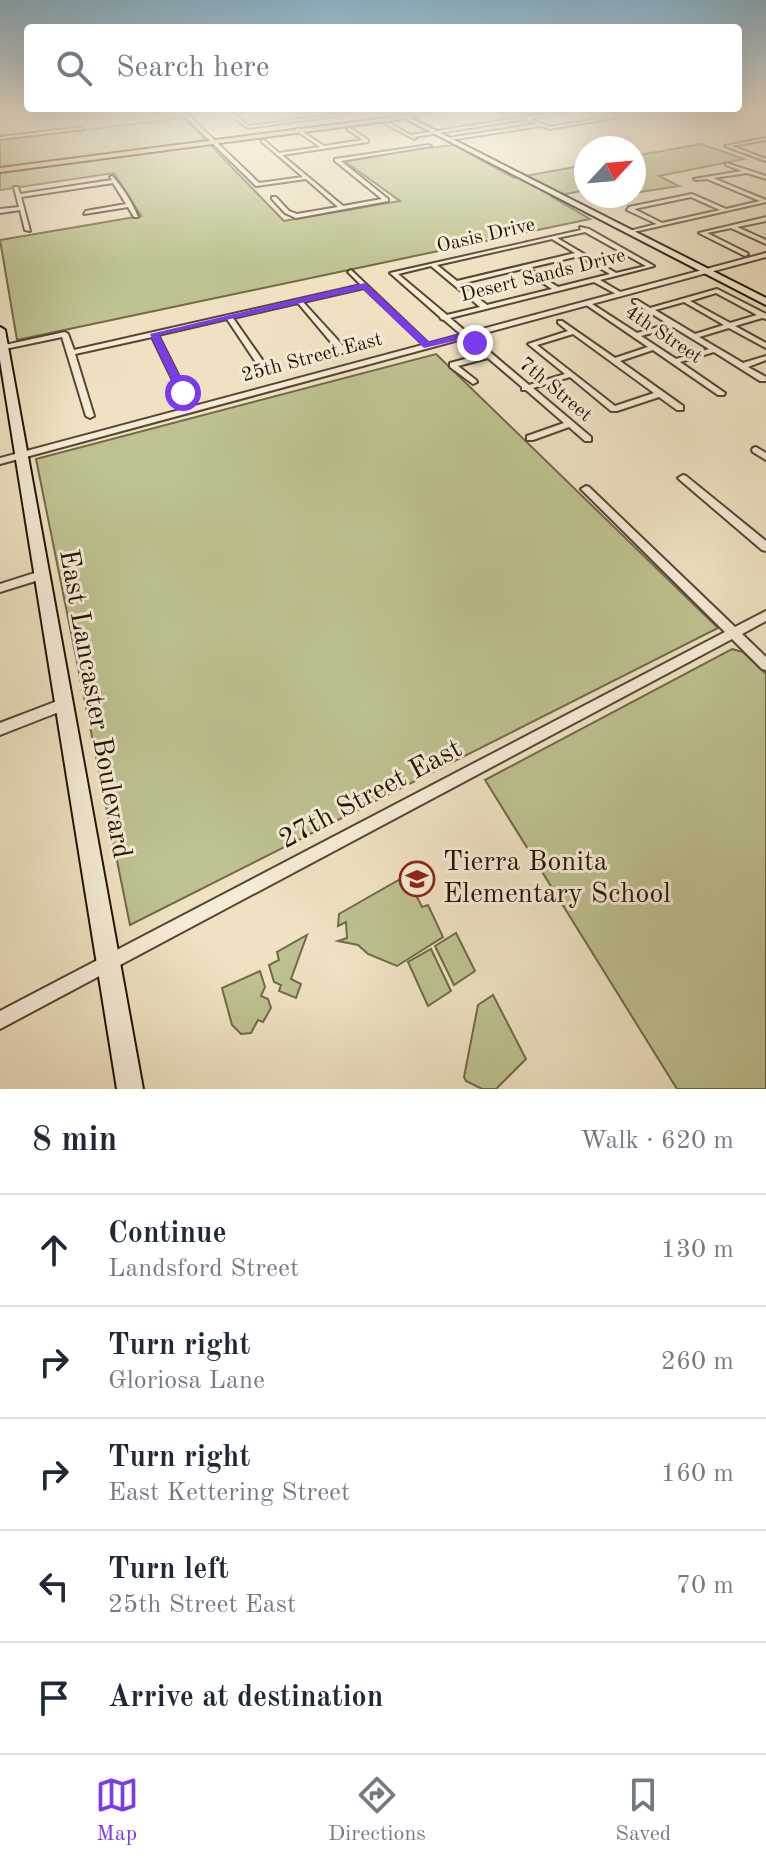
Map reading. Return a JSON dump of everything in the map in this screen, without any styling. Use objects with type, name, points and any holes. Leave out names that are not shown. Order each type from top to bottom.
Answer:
[{"type":"main road","points":[[0,170],[55,163]]},
{"type":"main road","points":[[496,163],[766,302]]},
{"type":"main road","name":"East Lancaster Boulevard","points":[[0,330],[130,1089]]},
{"type":"street","points":[[237,163],[262,185],[306,178]]},
{"type":"street","points":[[288,163],[342,208]]},
{"type":"street","points":[[274,198],[287,212],[296,216],[386,200],[340,163]]},
{"type":"street","points":[[728,164],[766,178]]},
{"type":"street","points":[[696,179],[748,171]]},
{"type":"street","points":[[18,196],[68,189],[113,178],[136,216]]},
{"type":"street","points":[[709,178],[765,201]]},
{"type":"street","points":[[16,188],[28,230]]},
{"type":"street","points":[[68,189],[71,196]]},
{"type":"street","points":[[662,225],[629,209],[692,195],[727,211]]},
{"type":"street","points":[[631,232],[765,201]]},
{"type":"street","points":[[86,213],[130,205]]},
{"type":"street","points":[[0,211],[22,208]]},
{"type":"street","points":[[745,254],[702,233],[765,220]]},
{"type":"street","points":[[578,225],[587,230]]},
{"type":"street","points":[[732,227],[766,242]]},
{"type":"street","name":"Oasis Drive","points":[[393,273],[587,230]]},
{"type":"street","name":"Desert Sands Drive","points":[[443,318],[651,266],[587,230]]},
{"type":"street","points":[[553,238],[614,274]]},
{"type":"street","points":[[456,283],[580,254]]},
{"type":"street","name":"25th Street East","points":[[0,461],[766,255]]},
{"type":"street","points":[[433,265],[486,308]]},
{"type":"street","points":[[523,267],[556,289]]},
{"type":"street","points":[[351,272],[428,346]]},
{"type":"street","name":"7th Street","points":[[393,273],[588,439]]},
{"type":"street","points":[[597,279],[622,294]]},
{"type":"street","points":[[71,353],[365,286]]},
{"type":"street","points":[[649,310],[717,291],[765,315]]},
{"type":"street","points":[[684,300],[766,346]]},
{"type":"street","points":[[299,301],[343,351]]},
{"type":"street","points":[[635,301],[763,379]]},
{"type":"street","name":"4th Street","points":[[587,303],[721,393]]},
{"type":"street","points":[[693,337],[765,315]]},
{"type":"street","points":[[229,317],[266,371]]},
{"type":"street","points":[[560,322],[680,408]]},
{"type":"street","points":[[635,336],[673,325]]},
{"type":"street","points":[[573,332],[532,344],[614,409],[659,394]]},
{"type":"street","points":[[1,348],[65,334],[90,416]]},
{"type":"street","points":[[154,334],[183,393]]},
{"type":"street","points":[[613,361],[653,348]]},
{"type":"street","points":[[674,362],[713,350]]},
{"type":"street","points":[[473,382],[453,365],[489,355]]},
{"type":"street","points":[[742,366],[766,358]]},
{"type":"street","points":[[525,388],[570,375]]},
{"type":"street","points":[[530,438],[569,424]]},
{"type":"street","points":[[766,446],[756,450],[766,457]]},
{"type":"street","points":[[683,478],[766,547]]},
{"type":"street","points":[[586,489],[766,665]]},
{"type":"street","points":[[0,588],[41,575]]},
{"type":"street","name":"27th Street East","points":[[0,1020],[766,616]]},
{"type":"street","points":[[0,729],[65,704]]},
{"type":"green space","points":[[0,163],[228,163],[284,221],[400,201],[347,163],[486,163],[514,178],[574,167],[574,192],[552,197],[590,219],[17,340],[0,240],[141,216],[114,173],[0,190]]},
{"type":"green space","points":[[646,163],[725,163],[659,176],[679,186],[646,191]]},
{"type":"green space","points":[[436,354],[718,628],[130,925],[36,459]]},
{"type":"green space","points":[[732,649],[743,652],[766,674],[766,1089],[677,1089],[485,780]]},
{"type":"green space","points":[[411,873],[415,882],[411,885],[422,907],[428,905],[443,937],[397,966],[368,954],[358,945],[338,941],[347,938],[346,922],[338,926],[339,914]]},
{"type":"green space","points":[[456,933],[475,971],[454,985],[435,946]]},
{"type":"green space","points":[[307,935],[291,979],[301,984],[296,998],[279,991],[281,985],[274,982],[269,965],[279,960],[277,952]]},
{"type":"green space","points":[[431,949],[451,991],[428,1006],[408,962]]},
{"type":"green space","points":[[260,971],[265,987],[261,996],[268,999],[271,1008],[263,1022],[258,1020],[251,1033],[241,1034],[232,1025],[222,988]]},
{"type":"green space","points":[[493,995],[526,1059],[496,1089],[482,1089],[464,1077],[478,1005]]},
{"type":"place","name":"Tierra Bonita Elementary School","points":[[417,879]]},
{"type":"route","points":[[183,393],[154,334],[365,286],[428,346],[464,336],[475,343]]}]
